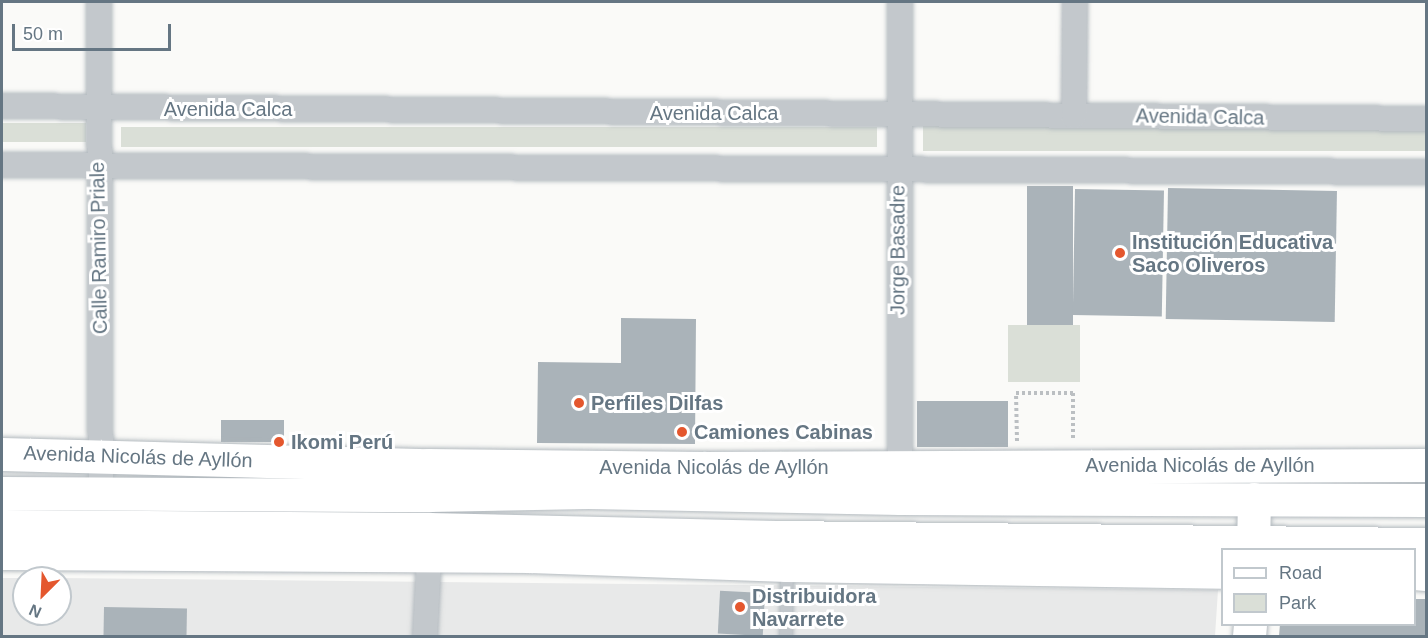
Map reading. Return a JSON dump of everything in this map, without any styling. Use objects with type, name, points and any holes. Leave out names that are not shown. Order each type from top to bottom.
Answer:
[{"type":"main road","name":"Avenida Nicolás de Ayllón","points":[[2,453],[101,456],[588,492],[900,498],[1426,500]]},
{"type":"main road","name":"Avenida Nicolás de Ayllón","points":[[2,494],[100,494],[704,468],[1426,465]]},
{"type":"main road","points":[[588,492],[704,468]]},
{"type":"main road","points":[[1253,547],[1254,499]]},
{"type":"main road","points":[[2,526],[430,542],[530,556],[788,565],[1221,572]]},
{"type":"main road","points":[[530,556],[594,532]]},
{"type":"main road","points":[[2,553],[430,542],[594,532],[1253,547],[1426,544]]},
{"type":"street","name":"Calle Ramiro Priale","points":[[99,2],[97,167],[100,494]]},
{"type":"street","name":"Jorge Basadre","points":[[900,2],[901,115],[898,168],[900,498]]},
{"type":"street","points":[[1074,116],[1075,2]]},
{"type":"street","name":"Avenida Calca","points":[[2,106],[1426,120]]},
{"type":"street","points":[[2,165],[1426,172]]},
{"type":"street","points":[[425,636],[430,542],[428,480]]},
{"type":"lane","points":[[786,636],[788,565]]},
{"type":"path","points":[[1017,465],[1016,393],[1073,393],[1074,465]]},
{"type":"shaded area","points":[[2,578],[12,578],[12,626],[72,626],[72,578],[1218,590],[1215,636],[2,636]]},
{"type":"green space","points":[[2,123],[86,123],[86,142],[2,142]]},
{"type":"green space","points":[[923,125],[1426,125],[1426,151],[923,151]]},
{"type":"green space","points":[[121,127],[877,127],[877,147],[121,147]]},
{"type":"green space","points":[[1008,325],[1080,325],[1080,382],[1008,382]]},
{"type":"building","points":[[1027,186],[1073,186],[1073,325],[1027,325]]},
{"type":"building","points":[[1168,188],[1337,191],[1335,322],[1166,319]]},
{"type":"building","name":"Institución Educativa Saco Oliveros","points":[[1075,189],[1164,191],[1162,317],[1073,315]]},
{"type":"building","points":[[621,318],[696,319],[695,444],[537,443],[538,362],[621,363]]},
{"type":"building","points":[[917,401],[1008,401],[1008,447],[917,447]]},
{"type":"building","points":[[221,420],[284,420],[284,442],[221,442]]},
{"type":"building","points":[[720,591],[765,593],[763,636],[718,634]]},
{"type":"building","points":[[1416,599],[1426,599],[1426,636],[1279,636],[1280,626],[1416,626]]},
{"type":"building","points":[[104,607],[187,608],[187,636],[103,636]]},
{"type":"place","name":"Institución Educativa Saco Oliveros","points":[[1120,253]]},
{"type":"place","name":"Perfiles Dilfas","points":[[579,403]]},
{"type":"place","name":"Camiones Cabinas","points":[[682,432]]},
{"type":"place","name":"Ikomi Perú","points":[[279,442]]},
{"type":"place","name":"Distribuidora Navarrete","points":[[740,607]]}]
